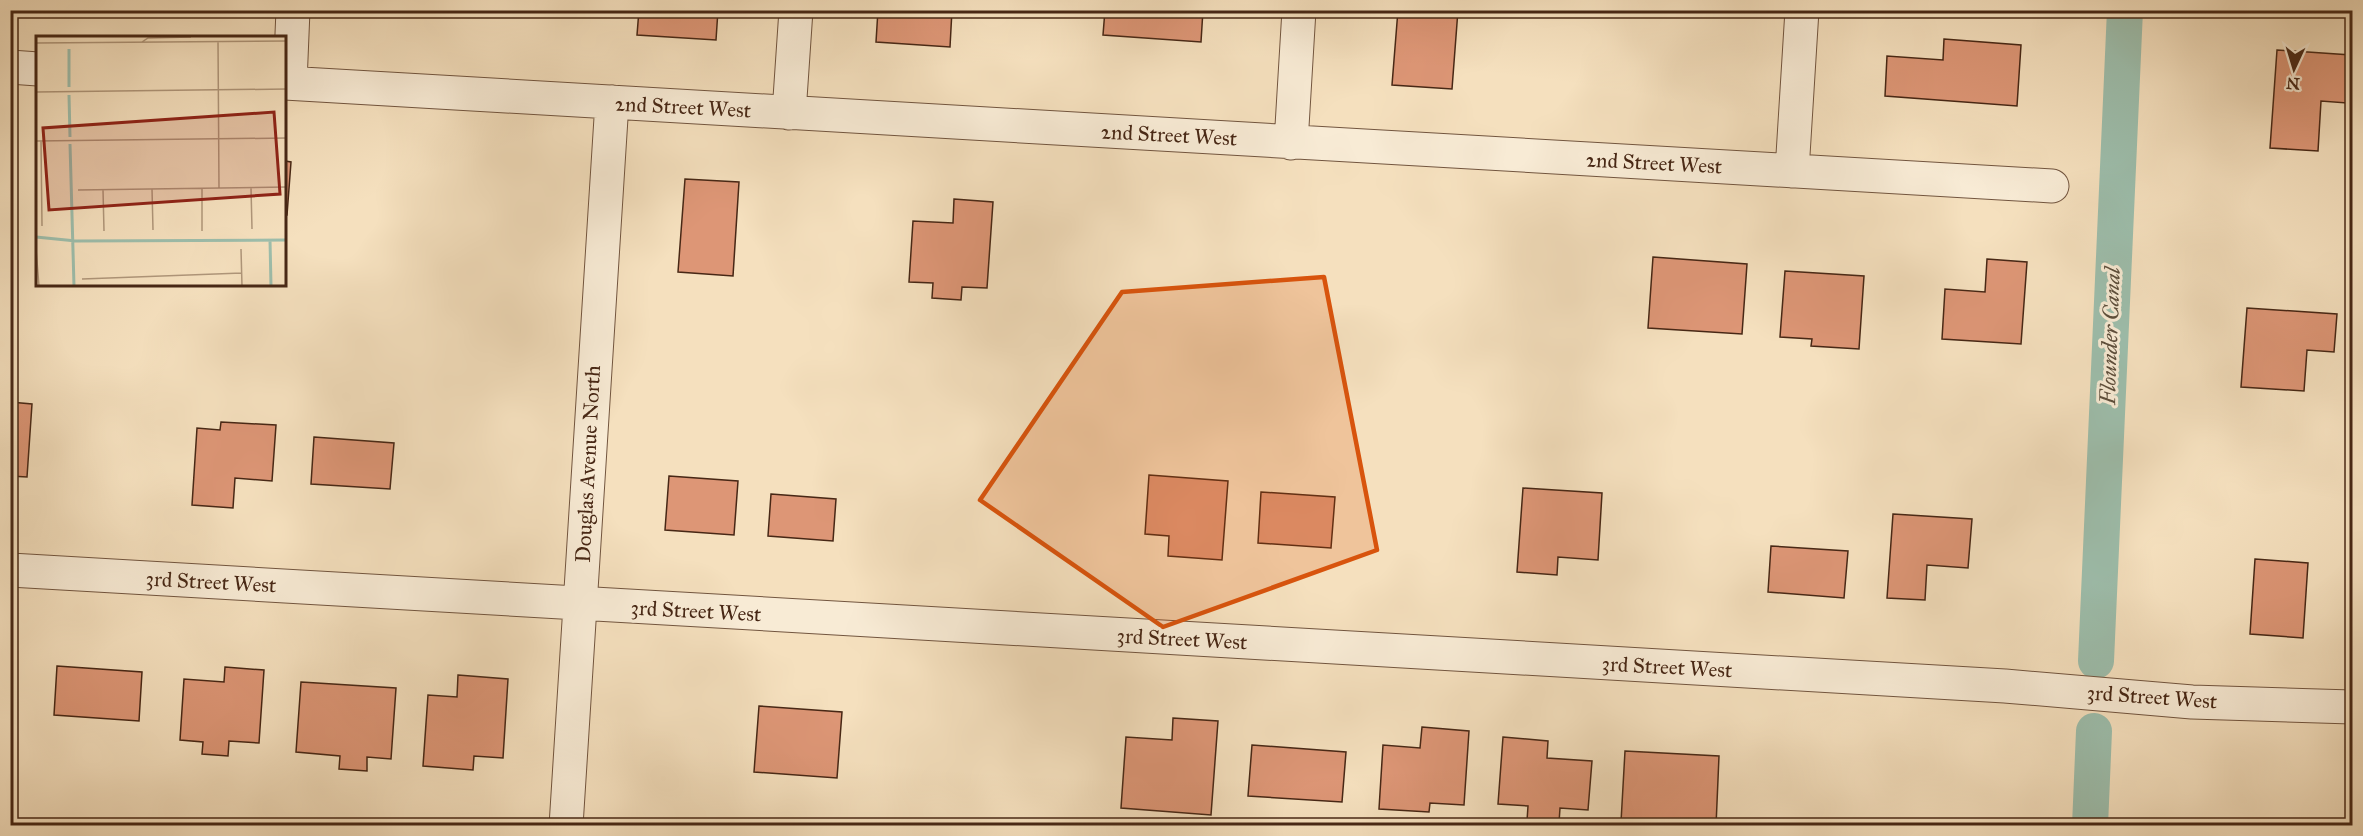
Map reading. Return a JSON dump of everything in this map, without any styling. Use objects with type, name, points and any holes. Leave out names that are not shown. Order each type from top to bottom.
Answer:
[{"type":"street","points":[[287,83],[293,10]]},
{"type":"street","points":[[789,112],[795,10]]},
{"type":"street","points":[[1291,142],[1299,10]]},
{"type":"street","points":[[1792,171],[1802,10]]},
{"type":"street","points":[[10,67],[36,69]]},
{"type":"street","name":"2nd Street West","points":[[287,83],[2052,186]]},
{"type":"street","name":"Douglas Avenue North","points":[[566,825],[612,102]]},
{"type":"street","name":"3rd Street West","points":[[10,570],[1993,685],[2193,702],[2352,707]]},
{"type":"highlighted area","points":[[1324,277],[1377,550],[1163,627],[980,500],[1122,292]]},
{"type":"building","points":[[639,10],[718,10],[716,40],[637,35]]},
{"type":"building","points":[[878,10],[952,10],[950,47],[876,42]]},
{"type":"building","points":[[1105,10],[1203,10],[1201,42],[1103,35]]},
{"type":"building","points":[[1398,10],[1458,10],[1452,89],[1392,85]]},
{"type":"building","points":[[1944,39],[2021,45],[2017,106],[1885,96],[1887,56],[1943,60]]},
{"type":"building","points":[[2277,50],[2351,55],[2347,103],[2321,101],[2318,151],[2270,148]]},
{"type":"building","points":[[286,161],[291,162],[286,215]]},
{"type":"building","points":[[685,179],[739,182],[733,276],[678,272]]},
{"type":"building","points":[[954,199],[993,202],[987,288],[962,287],[961,300],[932,298],[933,283],[909,282],[913,221],[953,223]]},
{"type":"building","points":[[1653,257],[1747,264],[1742,334],[1648,328]]},
{"type":"building","points":[[1987,259],[2027,262],[2021,344],[1942,339],[1945,289],[1985,292]]},
{"type":"building","points":[[1785,271],[1864,276],[1859,349],[1811,346],[1812,339],[1780,337]]},
{"type":"building","points":[[2247,308],[2337,314],[2334,352],[2307,350],[2304,391],[2241,387]]},
{"type":"building","points":[[10,402],[32,404],[27,477],[10,476]]},
{"type":"building","points":[[221,422],[276,425],[272,481],[235,478],[233,508],[192,505],[197,428],[220,430]]},
{"type":"building","points":[[314,437],[394,443],[390,489],[311,484]]},
{"type":"building","points":[[1149,475],[1228,481],[1222,560],[1168,556],[1169,536],[1145,534]]},
{"type":"building","points":[[669,476],[738,481],[734,535],[665,530]]},
{"type":"building","points":[[1523,488],[1602,493],[1598,560],[1558,557],[1557,575],[1517,572]]},
{"type":"building","points":[[1261,492],[1335,497],[1331,548],[1258,543]]},
{"type":"building","points":[[771,494],[836,499],[833,541],[768,536]]},
{"type":"building","points":[[1893,514],[1972,519],[1968,568],[1927,565],[1925,600],[1887,598]]},
{"type":"building","points":[[1771,546],[1848,551],[1844,598],[1768,592]]},
{"type":"building","points":[[2255,559],[2308,563],[2303,638],[2250,634]]},
{"type":"building","points":[[57,666],[142,672],[139,721],[54,715]]},
{"type":"building","points":[[225,667],[264,670],[259,743],[229,741],[228,756],[202,754],[203,742],[180,740],[184,679],[224,682]]},
{"type":"building","points":[[458,675],[508,679],[503,758],[474,756],[473,770],[423,766],[428,695],[457,697]]},
{"type":"building","points":[[301,682],[396,688],[391,759],[367,757],[367,771],[339,769],[340,756],[296,752]]},
{"type":"building","points":[[759,706],[842,712],[837,778],[754,772]]},
{"type":"building","points":[[1173,718],[1218,721],[1211,815],[1121,808],[1126,737],[1172,740]]},
{"type":"building","points":[[1422,727],[1469,731],[1464,805],[1430,803],[1429,812],[1379,809],[1383,745],[1420,748]]},
{"type":"building","points":[[1503,737],[1548,741],[1547,758],[1592,761],[1588,810],[1560,808],[1559,823],[1527,821],[1528,806],[1498,804]]},
{"type":"building","points":[[1252,745],[1346,752],[1342,802],[1248,796]]},
{"type":"building","points":[[1625,751],[1719,756],[1716,826],[1644,826],[1644,823],[1621,822]]},
{"type":"waterway","name":"Flounder Canal","points":[[2096,661],[2125,10]]},
{"type":"waterway","name":"Flounder Canal","points":[[2090,826],[2094,731]]}]
